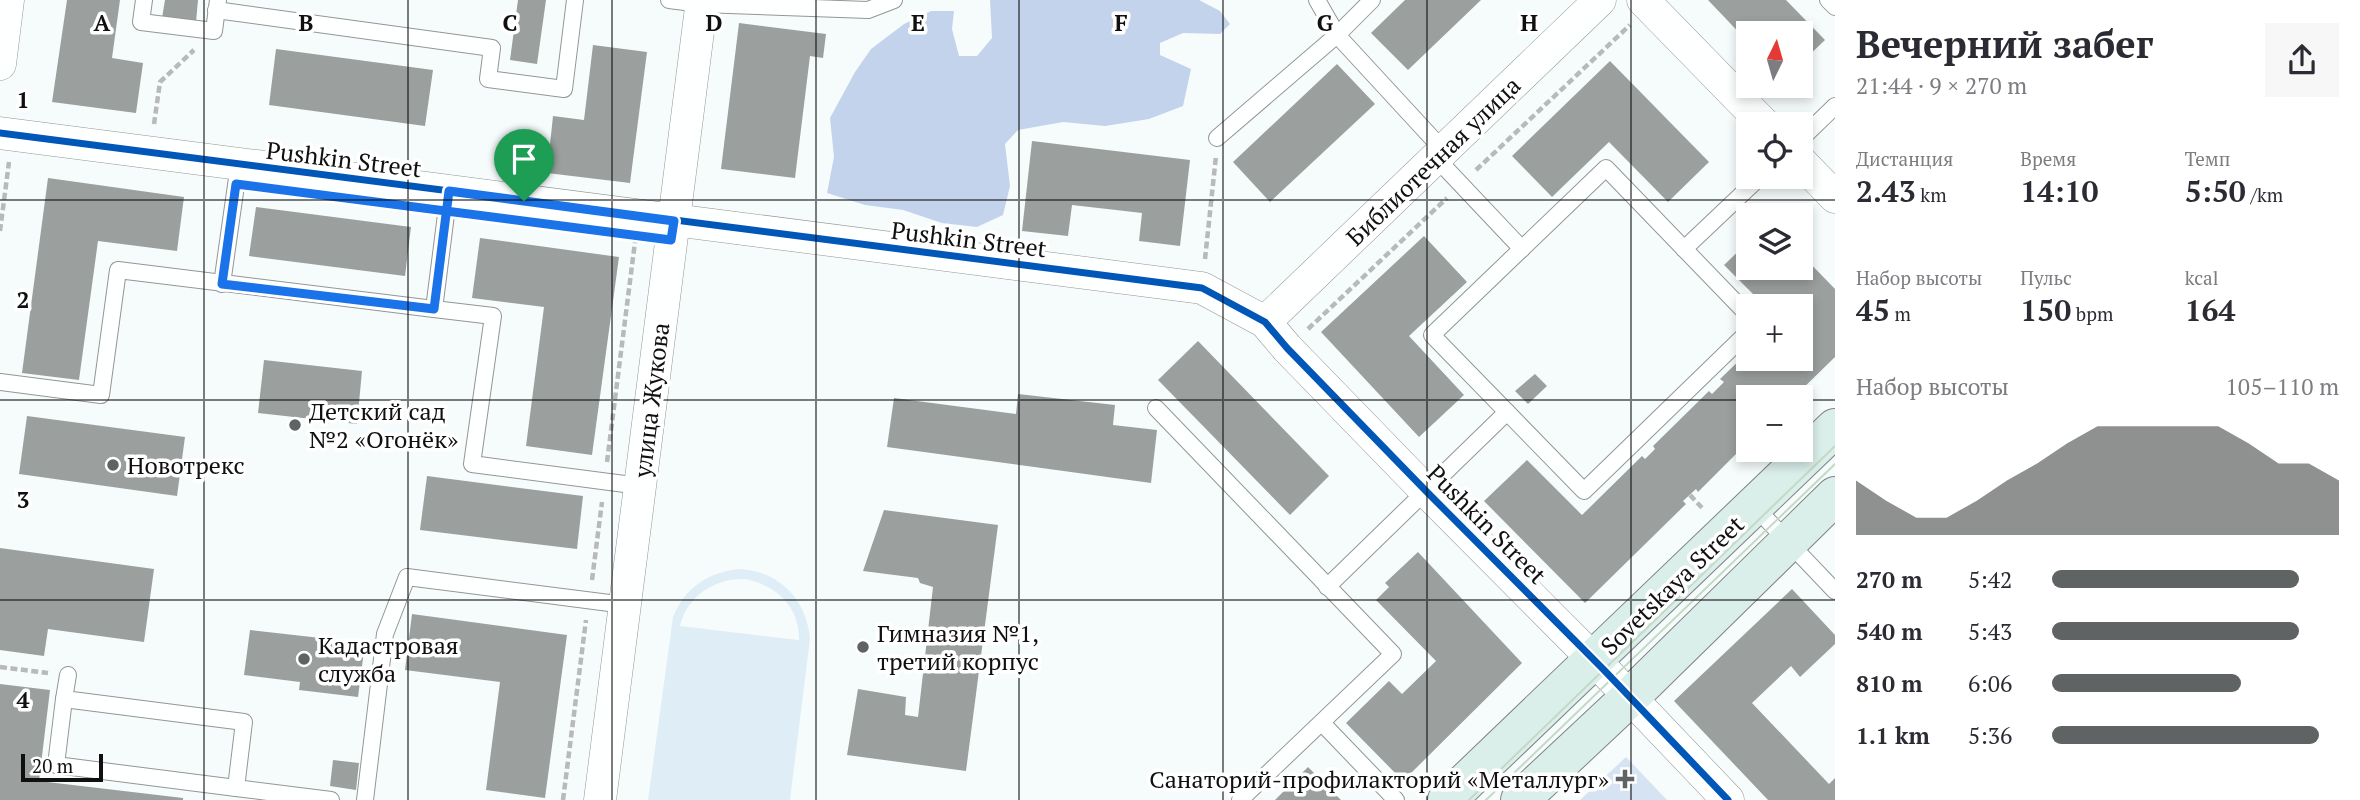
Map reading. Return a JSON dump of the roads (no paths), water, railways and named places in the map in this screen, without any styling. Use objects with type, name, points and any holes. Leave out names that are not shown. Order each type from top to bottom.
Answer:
[{"type":"main road","name":"Sovetskaya Street","points":[[1447,800],[1835,428]]},
{"type":"main road","name":"Sovetskaya Street","points":[[1520,800],[1835,496]]},
{"type":"street","points":[[0,64],[9,0]]},
{"type":"street","name":"Библиотечная улица","points":[[1265,322],[1600,0]]},
{"type":"street","points":[[1643,0],[1752,112]]},
{"type":"street","name":"улица Жукова","points":[[600,800],[702,2]]},
{"type":"street","name":"Pushkin Street","points":[[5,144],[150,153],[449,191],[673,230],[1202,288],[1265,322],[1728,800]]},
{"type":"street","points":[[1813,174],[1835,197]]},
{"type":"lane","points":[[144,0],[141,22],[214,31],[217,5],[492,48],[488,79],[564,89],[575,0]]},
{"type":"lane","points":[[668,0],[868,10],[894,0]]},
{"type":"lane","points":[[1317,0],[1336,35],[1522,249]]},
{"type":"lane","points":[[1217,138],[1373,0]]},
{"type":"lane","points":[[1828,0],[1835,7]]},
{"type":"lane","points":[[1813,127],[1835,106]]},
{"type":"lane","points":[[222,284],[239,164]]},
{"type":"lane","points":[[1736,303],[1605,168],[1432,335],[1584,491],[1736,344]]},
{"type":"lane","points":[[1684,249],[1747,189]]},
{"type":"lane","points":[[434,309],[449,191]]},
{"type":"lane","points":[[0,382],[101,396],[118,270],[493,316],[472,464],[640,485]]},
{"type":"lane","points":[[1156,408],[1393,654],[1240,800]]},
{"type":"lane","points":[[1327,587],[1507,412]]},
{"type":"lane","points":[[1754,506],[1835,590]]},
{"type":"lane","points":[[365,800],[385,634],[407,577],[625,605]]},
{"type":"lane","points":[[68,675],[55,765],[331,800]]},
{"type":"lane","points":[[64,699],[244,722],[236,788]]},
{"type":"lane","points":[[1322,723],[1396,800]]},
{"type":"tram line","points":[[1469,800],[1835,446]]},
{"type":"tram line","points":[[1486,800],[1835,464]]},
{"type":"place","name":"Детский сад №2 «Огонёк»","points":[[295,425]]},
{"type":"place","name":"Новотрекс","points":[[113,465]]},
{"type":"place","name":"Гимназия №1, третий корпус","points":[[863,647]]},
{"type":"place","name":"Кадастровая служба","points":[[304,659]]},
{"type":"place","name":"Санаторий-профилакторий «Металлург»","points":[[1625,779]]}]
